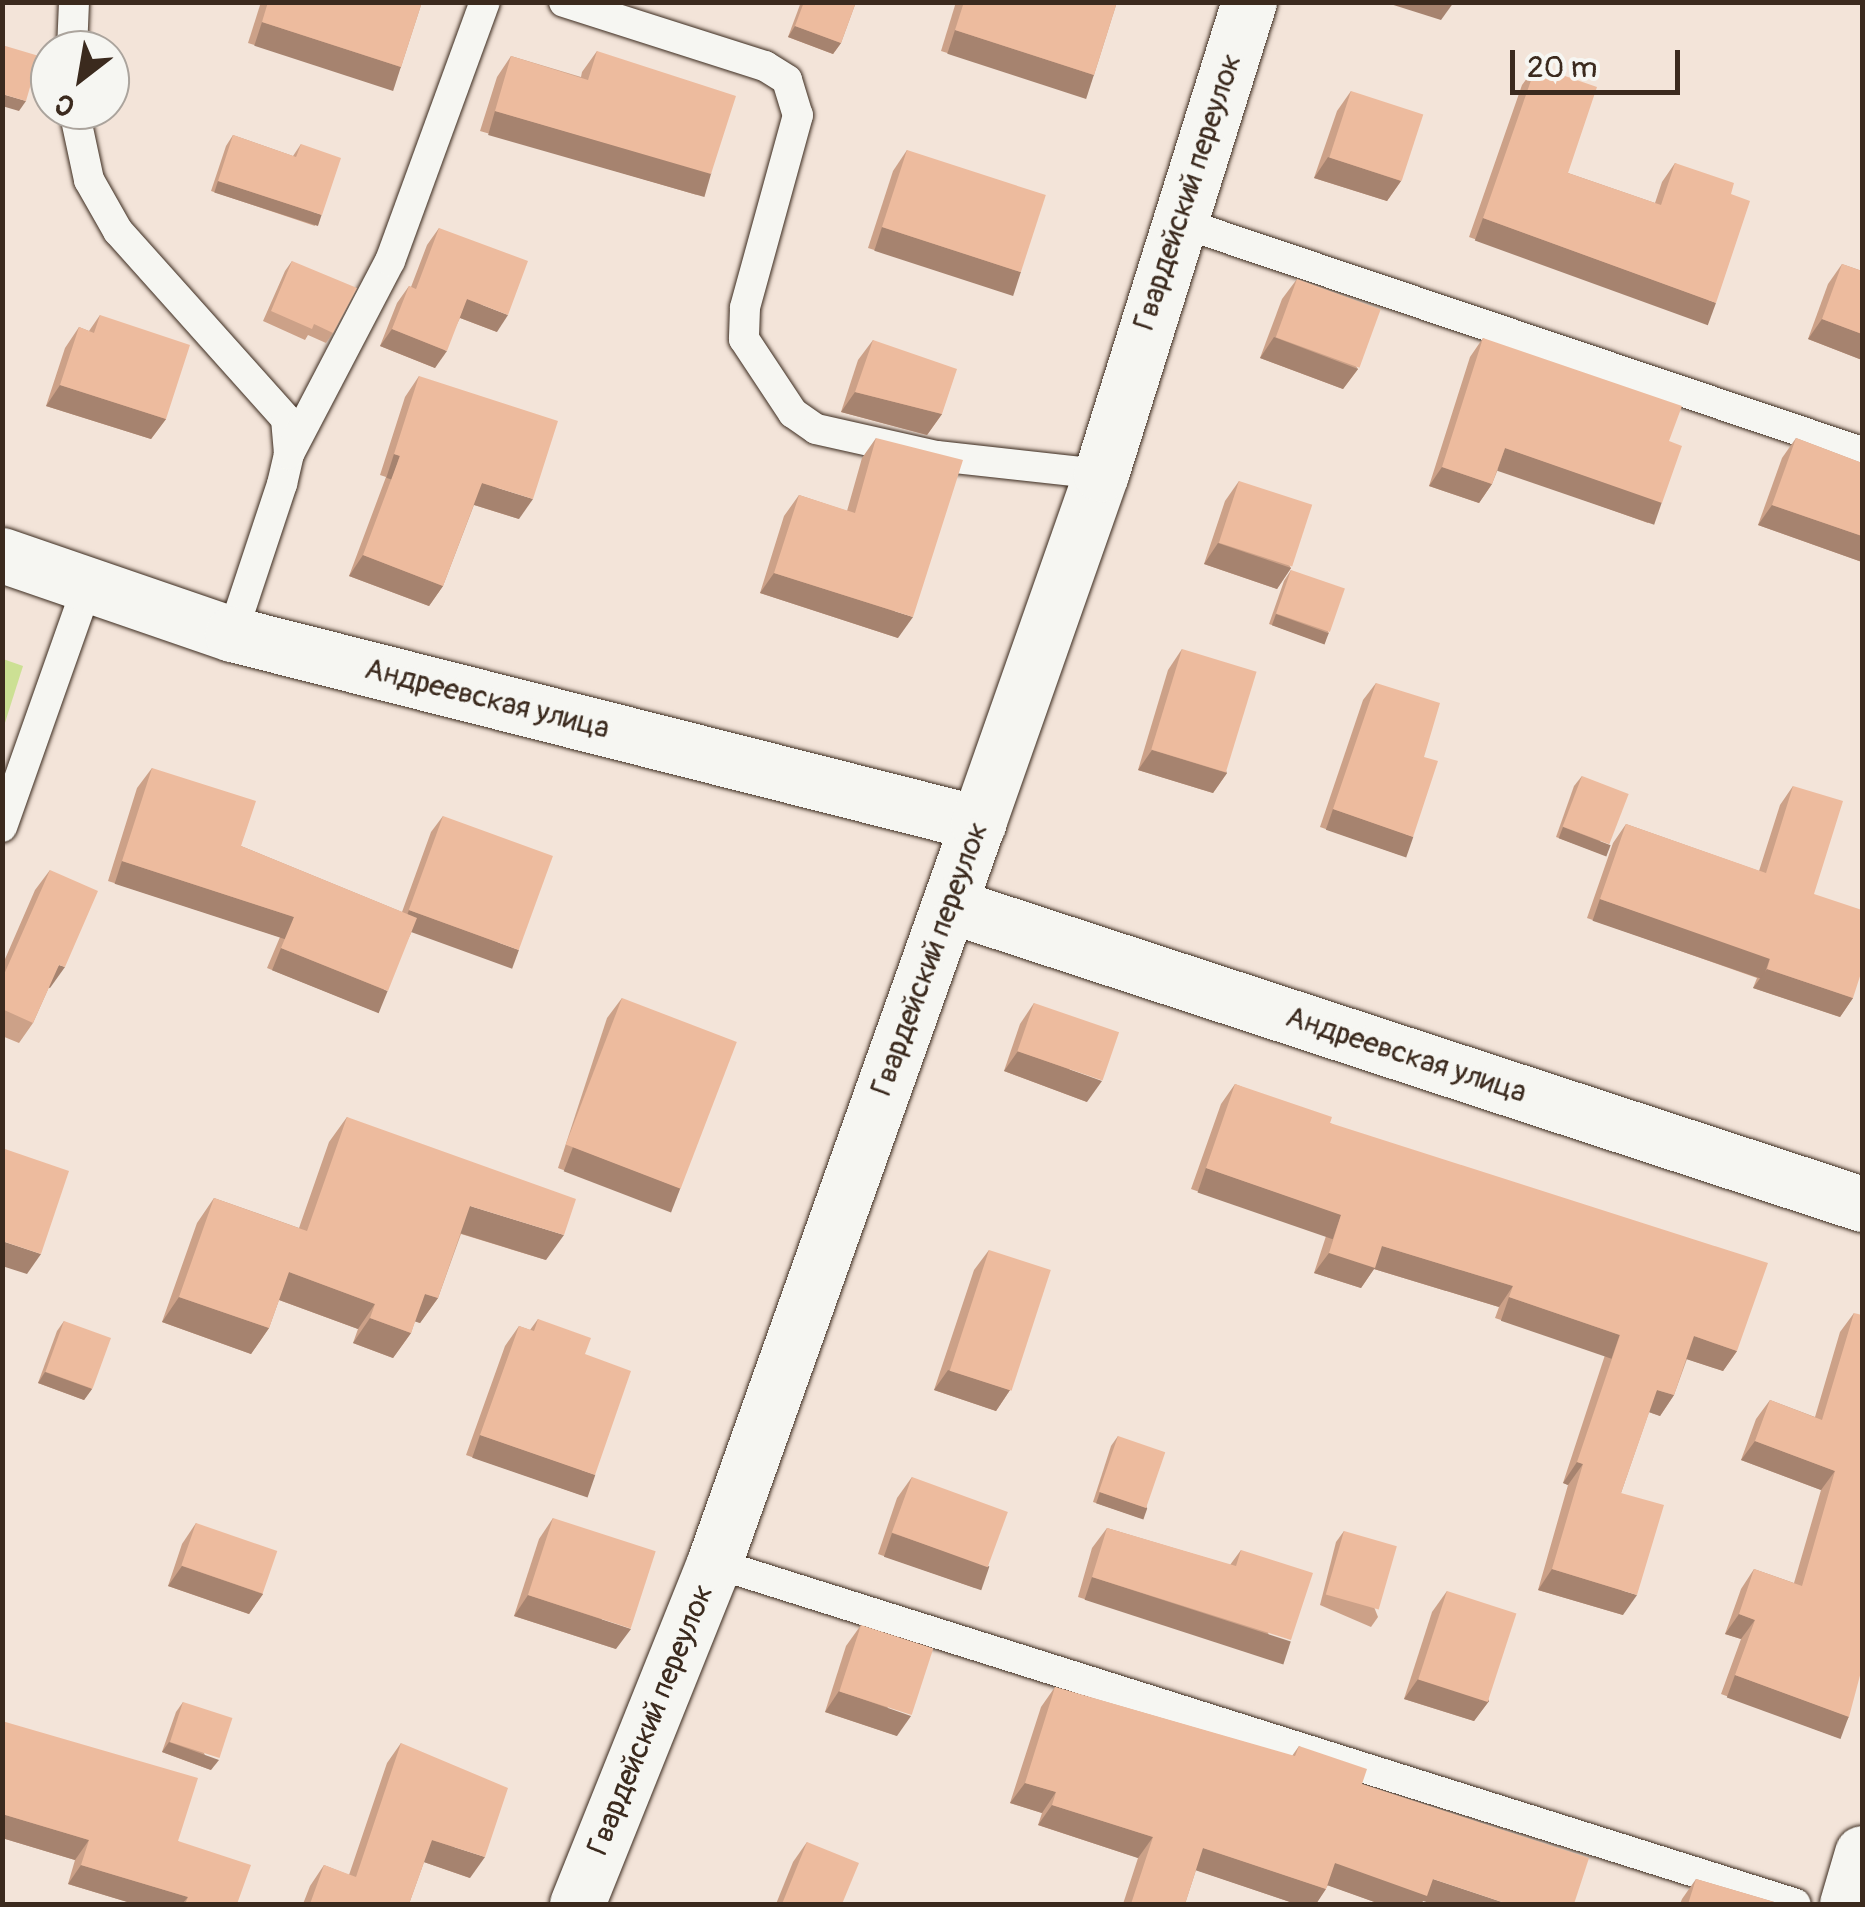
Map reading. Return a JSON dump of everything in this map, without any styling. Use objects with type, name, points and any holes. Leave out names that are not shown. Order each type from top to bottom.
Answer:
[{"type":"street","name":"Гвардейский переулок","points":[[577,1904],[714,1563],[949,906],[1101,474],[1176,221],[1249,2]]},
{"type":"street","name":"Андреевская улица","points":[[2,555],[232,634],[978,823]]},
{"type":"street","name":"Андреевская улица","points":[[949,906],[1862,1204]]},
{"type":"street","points":[[1846,1904],[1862,1854]]},
{"type":"lane","points":[[73,30],[74,2]]},
{"type":"lane","points":[[232,634],[290,454],[390,261],[484,2]]},
{"type":"lane","points":[[564,2],[765,66],[788,80],[798,115],[745,308],[744,339],[793,414],[816,430],[900,448],[1101,474]]},
{"type":"lane","points":[[78,130],[89,180],[118,231],[266,391],[286,419],[290,454]]},
{"type":"lane","points":[[1176,221],[1862,452]]},
{"type":"lane","points":[[2,827],[88,584]]},
{"type":"lane","points":[[714,1563],[1796,1904]]},
{"type":"green space","points":[[2,659],[23,666],[3,729]]},
{"type":"building","points":[[268,2],[422,2],[401,67],[262,22]]},
{"type":"building","points":[[804,2],[856,2],[841,43],[795,26]]},
{"type":"building","points":[[964,2],[1117,2],[1094,75],[955,30]]},
{"type":"building","points":[[2,45],[30,53],[26,101],[2,94]]},
{"type":"building","points":[[597,51],[736,96],[711,174],[495,111],[511,56],[588,80]]},
{"type":"building","points":[[1536,66],[1597,87],[1568,173],[1661,205],[1675,163],[1734,183],[1731,194],[1750,201],[1716,303],[1483,218]]},
{"type":"building","points":[[1351,91],[1423,114],[1402,181],[1329,158]]},
{"type":"building","points":[[233,135],[296,157],[301,144],[341,158],[322,215],[218,181]]},
{"type":"building","points":[[907,150],[1046,195],[1021,272],[882,227]]},
{"type":"building","points":[[439,228],[528,261],[508,315],[467,299],[447,351],[392,329],[409,286],[416,289]]},
{"type":"building","points":[[292,261],[357,288],[333,333],[314,324],[312,329],[271,311]]},
{"type":"building","points":[[1842,264],[1862,271],[1862,334],[1822,319]]},
{"type":"building","points":[[1297,279],[1381,309],[1359,368],[1276,337]]},
{"type":"building","points":[[100,315],[190,345],[166,419],[60,385],[79,327],[94,333]]},
{"type":"building","points":[[1483,338],[1682,406],[1669,441],[1682,446],[1662,503],[1505,448],[1492,484],[1442,467]]},
{"type":"building","points":[[873,340],[957,369],[942,414],[855,392]]},
{"type":"building","points":[[419,376],[558,421],[533,499],[482,483],[443,586],[363,555],[400,456],[394,454]]},
{"type":"building","points":[[876,438],[963,460],[913,617],[774,573],[799,495],[855,513]]},
{"type":"building","points":[[1796,438],[1862,463],[1862,536],[1772,505]]},
{"type":"building","points":[[1239,481],[1312,505],[1292,567],[1219,543]]},
{"type":"building","points":[[1291,570],[1345,589],[1330,632],[1276,613]]},
{"type":"building","points":[[1182,649],[1257,672],[1226,772],[1151,749]]},
{"type":"building","points":[[1376,683],[1440,703],[1424,757],[1438,761],[1413,837],[1333,809]]},
{"type":"building","points":[[152,768],[256,801],[241,846],[417,918],[388,991],[281,948],[294,917],[122,861]]},
{"type":"building","points":[[1582,776],[1629,794],[1609,844],[1563,826]]},
{"type":"building","points":[[1793,786],[1843,801],[1814,894],[1862,910],[1862,970],[1853,998],[1767,969],[1770,959],[1600,899],[1626,824],[1766,873]]},
{"type":"building","points":[[443,816],[553,856],[519,950],[409,910]]},
{"type":"building","points":[[50,870],[98,891],[65,967],[59,965],[33,1023],[2,1009],[2,979]]},
{"type":"building","points":[[622,998],[737,1042],[681,1189],[566,1145]]},
{"type":"building","points":[[1034,1003],[1119,1032],[1102,1081],[1017,1051]]},
{"type":"building","points":[[1235,1084],[1332,1117],[1330,1123],[1768,1263],[1737,1351],[1694,1336],[1674,1395],[1657,1390],[1621,1493],[1664,1505],[1637,1595],[1552,1569],[1583,1464],[1577,1462],[1620,1335],[1509,1297],[1513,1286],[1382,1246],[1375,1268],[1329,1253],[1341,1215],[1206,1168]]},
{"type":"building","points":[[347,1117],[576,1199],[564,1235],[470,1206],[438,1298],[425,1294],[411,1333],[370,1318],[375,1304],[289,1272],[269,1328],[179,1297],[214,1198],[307,1231]]},
{"type":"building","points":[[2,1148],[69,1171],[41,1254],[2,1241]]},
{"type":"building","points":[[989,1250],[1051,1270],[1012,1391],[950,1371]]},
{"type":"building","points":[[1854,1313],[1862,1315],[1862,1668],[1849,1717],[1735,1675],[1755,1620],[1739,1614],[1754,1569],[1802,1586],[1835,1471],[1755,1441],[1770,1400],[1822,1420]]},
{"type":"building","points":[[538,1319],[591,1338],[585,1354],[631,1371],[595,1475],[480,1435],[519,1326],[534,1331]]},
{"type":"building","points":[[64,1321],[111,1338],[93,1389],[46,1372]]},
{"type":"building","points":[[1118,1436],[1165,1452],[1146,1508],[1099,1492]]},
{"type":"building","points":[[912,1477],[1008,1512],[988,1567],[892,1532]]},
{"type":"building","points":[[553,1518],[656,1551],[631,1628],[528,1595]]},
{"type":"building","points":[[196,1523],[277,1551],[263,1594],[181,1566]]},
{"type":"building","points":[[1107,1528],[1236,1566],[1241,1550],[1313,1573],[1291,1640],[1092,1577]]},
{"type":"building","points":[[1344,1531],[1397,1546],[1379,1610],[1326,1594]]},
{"type":"building","points":[[1447,1591],[1516,1614],[1488,1702],[1418,1679]]},
{"type":"building","points":[[861,1625],[933,1648],[912,1715],[839,1692]]},
{"type":"building","points":[[1055,1687],[1295,1756],[1299,1746],[1367,1769],[1362,1784],[1589,1858],[1574,1904],[1508,1904],[1433,1879],[1427,1896],[1335,1863],[1326,1889],[1203,1848],[1185,1904],[1131,1904],[1153,1837],[1052,1805],[1056,1792],[1025,1783]]},
{"type":"building","points":[[183,1702],[232,1718],[219,1758],[170,1742]]},
{"type":"building","points":[[2,1721],[198,1778],[178,1841],[251,1865],[237,1904],[185,1904],[188,1897],[81,1865],[89,1840],[2,1814]]},
{"type":"building","points":[[401,1743],[508,1788],[485,1857],[432,1840],[409,1904],[310,1904],[324,1865],[356,1877]]},
{"type":"building","points":[[807,1842],[859,1863],[842,1904],[782,1904]]},
{"type":"building","points":[[1696,1879],[1781,1904],[1688,1904]]}]
